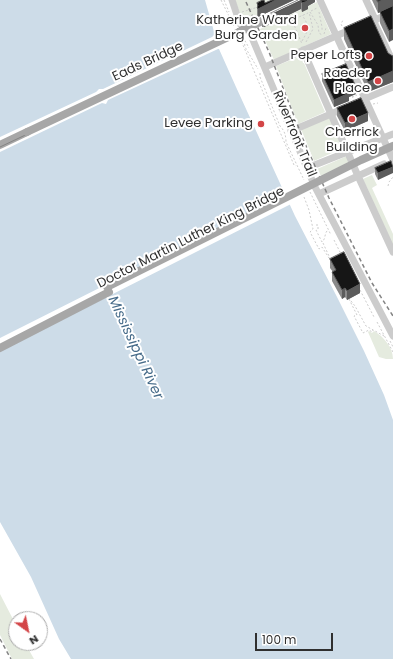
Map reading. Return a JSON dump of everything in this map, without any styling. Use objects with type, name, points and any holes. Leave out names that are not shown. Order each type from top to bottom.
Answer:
[{"type":"main road","name":"Eads Bridge","points":[[0,145],[278,14]]},
{"type":"main road","name":"Doctor Martin Luther King Bridge","points":[[0,342],[361,160],[393,146]]},
{"type":"main road","name":"Doctor Martin Luther King Bridge","points":[[0,348],[356,168],[393,151]]},
{"type":"street","points":[[232,0],[240,24]]},
{"type":"street","points":[[318,194],[393,160],[320,0]]},
{"type":"street","points":[[366,0],[393,62]]},
{"type":"street","points":[[265,67],[303,46],[336,36],[393,12]]},
{"type":"street","points":[[245,38],[260,56],[288,133],[307,168],[318,194],[393,336]]},
{"type":"street","points":[[303,46],[330,114],[393,252]]},
{"type":"street","points":[[288,133],[393,87]]},
{"type":"street","points":[[307,168],[393,134]]},
{"type":"path","points":[[221,0],[240,24]]},
{"type":"path","points":[[224,0],[236,13],[244,12],[259,6],[265,0]]},
{"type":"path","points":[[262,5],[269,0]]},
{"type":"path","points":[[292,20],[317,8],[322,25],[322,31]]},
{"type":"path","points":[[309,12],[318,25],[320,35],[325,33]]},
{"type":"path","points":[[303,46],[313,29],[309,12]]},
{"type":"path","points":[[290,15],[303,46]]},
{"type":"path","points":[[301,42],[308,28],[308,24],[302,15]]},
{"type":"path","points":[[343,20],[341,24],[343,28]]},
{"type":"path","points":[[325,33],[327,26]]},
{"type":"path","points":[[319,30],[325,33]]},
{"type":"path","points":[[245,38],[253,69],[281,137],[294,165],[297,166]]},
{"type":"path","name":"Riverfront Trail","points":[[245,38],[244,46],[257,67],[277,119],[288,133],[287,139],[297,166],[306,184]]},
{"type":"path","points":[[253,69],[257,67]]},
{"type":"path","points":[[354,100],[352,96],[357,94]]},
{"type":"path","points":[[372,105],[378,103]]},
{"type":"path","points":[[281,137],[288,133]]},
{"type":"path","points":[[388,186],[393,177]]},
{"type":"path","name":"Riverfront Trail","points":[[308,190],[332,235]]},
{"type":"path","points":[[304,197],[308,206],[313,230]]},
{"type":"path","points":[[329,258],[322,247],[319,249],[310,232],[316,228],[316,224],[318,225],[318,229],[316,230],[322,242],[329,258],[330,261]]},
{"type":"path","points":[[322,242],[329,230]]},
{"type":"path","points":[[334,240],[341,254]]},
{"type":"path","points":[[359,289],[374,317]]},
{"type":"path","points":[[373,330],[372,332],[369,330],[363,333],[354,316],[357,314],[349,299],[366,325],[384,336]]},
{"type":"path","points":[[376,322],[393,352]]},
{"type":"shaded area","points":[[235,0],[290,0],[257,11],[258,15],[246,21],[240,13]]},
{"type":"shaded area","points":[[317,2],[331,34],[274,60],[260,29]]},
{"type":"shaded area","points":[[301,56],[325,112],[298,124],[276,66]]},
{"type":"shaded area","points":[[329,117],[343,148],[314,161],[301,129]]},
{"type":"shaded area","points":[[347,156],[349,162],[321,176],[317,169]]},
{"type":"shaded area","points":[[372,175],[377,185],[372,188],[393,234],[393,245],[363,179]]},
{"type":"shaded area","points":[[369,331],[372,333],[374,331],[384,339],[391,350],[393,359],[379,357],[368,332]]},
{"type":"shaded area","points":[[0,594],[9,611],[8,651],[0,635]]},
{"type":"shaded area","points":[[8,651],[30,651],[34,659],[12,659]]},
{"type":"water","name":"Mississippi River","points":[[0,0],[205,0],[219,49],[236,87],[295,216],[364,351],[384,395],[393,420],[393,659],[71,659],[59,639],[48,615],[48,611],[46,611],[31,577],[0,522]]},
{"type":"pier","points":[[215,34],[222,49],[218,49],[108,100],[106,104],[102,103],[0,152],[0,137],[212,37]]},
{"type":"pier","points":[[286,194],[291,204],[0,351],[0,338]]},
{"type":"building","points":[[263,0],[265,3],[276,0],[258,9],[257,3]]},
{"type":"building","points":[[302,0],[308,1],[302,3],[301,1],[262,19]]},
{"type":"building","points":[[393,6],[393,29],[389,31],[380,12]]},
{"type":"building","name":"Peper Lofts","points":[[371,16],[388,53],[393,56],[393,71],[368,82],[344,28]]},
{"type":"building","points":[[346,64],[356,87],[348,90],[349,93],[334,100],[322,74]]},
{"type":"building","points":[[361,98],[368,113],[345,123],[337,108]]},
{"type":"building","points":[[391,161],[393,167],[378,173],[375,168]]},
{"type":"building","points":[[344,252],[360,284],[347,291],[345,288],[342,290],[332,272],[336,270],[330,259]]},
{"type":"tunnel","points":[[245,21],[250,33]]},
{"type":"tram line","points":[[237,29],[298,0]]},
{"type":"tram line","points":[[0,147],[271,19]]},
{"type":"railway","points":[[246,2],[269,52],[303,139],[329,198],[372,283],[393,316]]},
{"type":"railway","points":[[0,639],[11,659]]},
{"type":"place","name":"Katherine Ward Burg Garden","points":[[305,28]]},
{"type":"place","name":"Peper Lofts","points":[[369,56]]},
{"type":"place","name":"Raeder Place","points":[[378,81]]},
{"type":"place","name":"Cherrick Building","points":[[352,119]]},
{"type":"place","name":"Levee Parking","points":[[261,124]]}]
